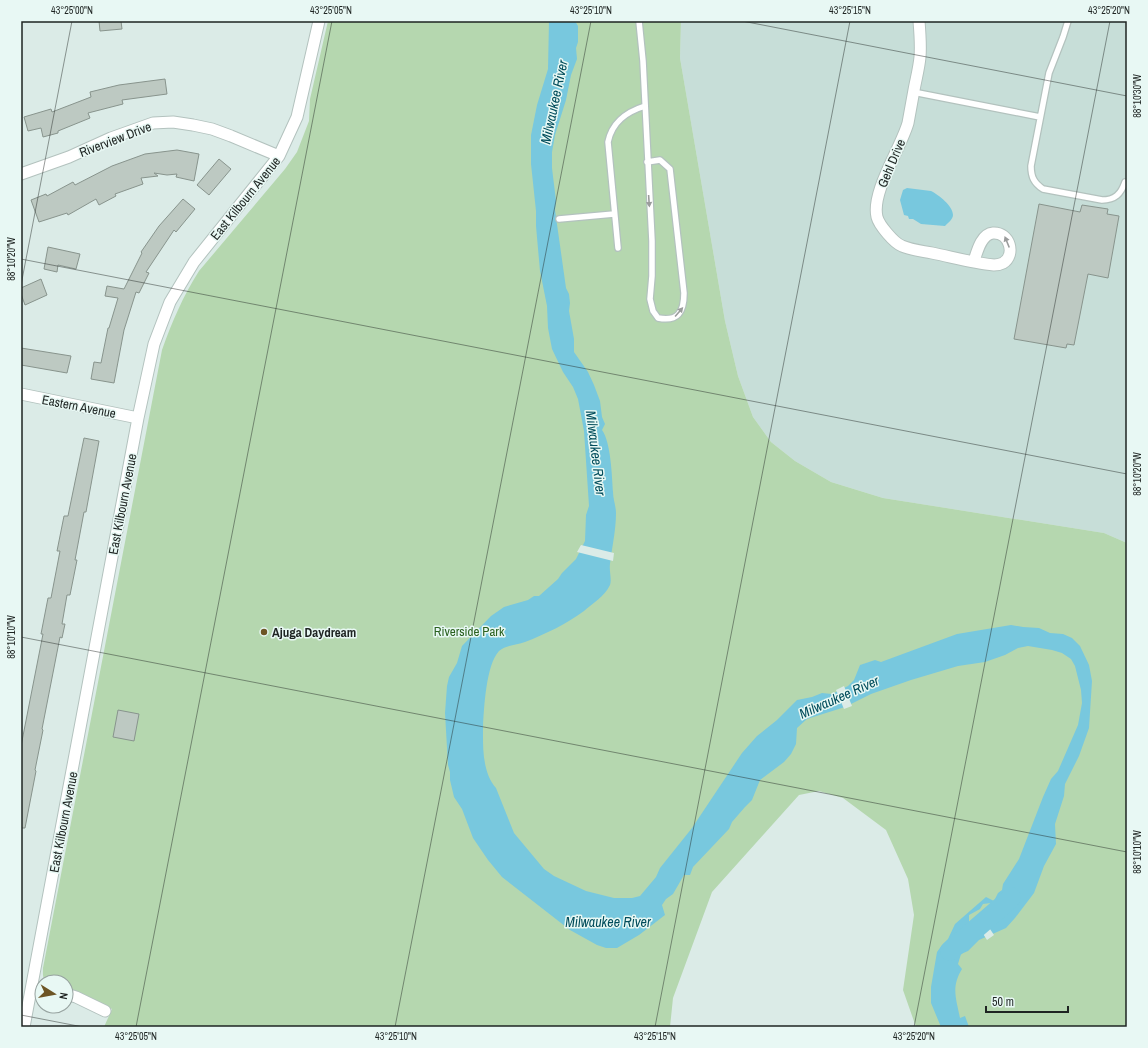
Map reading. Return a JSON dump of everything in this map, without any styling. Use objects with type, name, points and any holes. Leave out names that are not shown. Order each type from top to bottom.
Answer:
[{"type":"street","name":"East Kilbourn Avenue","points":[[39,974],[138,418],[154,344],[170,302],[194,262],[279,156],[297,117],[319,21]]},
{"type":"street","name":"Gehl Drive","points":[[919,21],[920,58],[908,124],[880,189],[877,201],[877,217],[888,235],[901,246],[974,261]]},
{"type":"street","name":"Riverview Drive","points":[[21,174],[69,157],[111,138],[153,123],[174,122],[212,129],[279,156]]},
{"type":"street","name":"Eastern Avenue","points":[[21,394],[138,418]]},
{"type":"street","name":"East Kilbourn Avenue","points":[[24,1027],[34,994]]},
{"type":"street","points":[[74,996],[105,1011]]},
{"type":"lane","points":[[639,21],[645,106],[647,162],[652,241],[652,276],[650,299],[653,311],[658,318],[667,320],[678,316],[684,305],[684,293],[670,169],[660,160],[647,162]]},
{"type":"lane","points":[[1068,21],[1049,73],[1030,166],[1031,174],[1037,185],[1043,189],[1106,200],[1116,197],[1120,193],[1125,182]]},
{"type":"lane","points":[[913,92],[1040,116]]},
{"type":"lane","points":[[618,248],[608,146],[610,134],[624,116],[635,109],[645,106]]},
{"type":"lane","points":[[559,219],[614,214]]},
{"type":"shaded area","points":[[681,21],[1127,21],[1127,543],[1104,533],[883,498],[831,482],[795,461],[771,442],[753,417],[738,376],[725,321],[680,58]]},
{"type":"green space","name":"Riverside Park","points":[[328,21],[681,21],[680,58],[725,321],[738,376],[753,417],[771,442],[795,461],[831,482],[883,498],[1104,533],[1127,543],[1127,1027],[916,1027],[903,990],[914,915],[908,879],[886,830],[843,798],[819,791],[799,795],[712,892],[673,998],[670,1027],[104,1027],[112,1009],[74,990],[74,974],[43,974],[162,350],[178,309],[199,271],[285,169],[297,152],[309,121],[310,99]]},
{"type":"water","points":[[549,21],[575,21],[578,26],[578,42],[576,48],[577,59],[571,75],[566,100],[555,135],[552,152],[552,168],[556,201],[555,210],[566,288],[569,294],[569,311],[574,339],[574,352],[588,372],[594,385],[600,401],[602,417],[605,424],[602,430],[607,443],[616,508],[615,532],[610,564],[611,583],[602,596],[577,616],[541,636],[508,646],[499,651],[491,666],[488,676],[483,719],[484,759],[491,782],[496,788],[514,833],[544,869],[554,876],[586,891],[614,898],[632,898],[640,896],[656,877],[660,868],[692,828],[742,753],[757,736],[777,720],[797,700],[822,693],[832,694],[848,686],[854,680],[860,665],[875,660],[881,662],[957,634],[1011,625],[1039,628],[1050,633],[1063,634],[1072,638],[1080,646],[1089,665],[1092,681],[1089,728],[1079,756],[1065,784],[1064,796],[1055,824],[1056,844],[1044,866],[1034,893],[1006,928],[979,940],[968,951],[961,954],[958,964],[962,969],[956,981],[955,993],[960,1018],[965,1016],[969,1027],[941,1027],[931,1003],[931,987],[937,952],[948,939],[955,924],[986,897],[994,901],[998,893],[1002,890],[1003,884],[1019,859],[1043,797],[1051,779],[1058,771],[1078,725],[1082,703],[1081,690],[1075,666],[1071,659],[1062,653],[1028,646],[1018,648],[1005,655],[985,662],[958,666],[911,680],[871,694],[845,707],[807,719],[797,728],[796,744],[791,754],[784,762],[760,780],[752,800],[732,822],[729,829],[693,867],[690,875],[684,875],[673,894],[666,899],[662,905],[665,915],[639,935],[617,948],[606,948],[597,945],[570,930],[502,877],[473,838],[462,809],[454,797],[448,765],[445,713],[449,677],[457,663],[462,646],[491,616],[504,607],[528,600],[534,596],[539,596],[558,579],[576,559],[585,541],[586,515],[589,506],[584,431],[578,399],[552,349],[548,328],[547,306],[540,271],[531,164],[531,135],[537,105],[548,69]],"holes":[[[991,903],[990,913],[991,917],[972,934],[966,929],[969,925],[969,915],[980,909],[983,904]]]},
{"type":"water","points":[[907,188],[931,191],[938,195],[951,208],[953,216],[945,226],[921,224],[913,219],[909,219],[908,216],[904,215],[900,200],[903,190]]},
{"type":"pier","points":[[581,545],[614,553],[613,561],[577,552]]},
{"type":"pier","points":[[844,686],[852,706],[844,709],[836,690]]},
{"type":"pier","points":[[984,920],[994,935],[987,940],[978,926]]},
{"type":"building","points":[[99,21],[121,21],[122,29],[100,31]]},
{"type":"building","points":[[165,79],[167,94],[122,100],[123,104],[88,113],[90,118],[58,131],[58,133],[43,137],[41,128],[28,131],[24,117],[51,109],[52,112],[91,97],[90,92],[119,85]]},
{"type":"building","points":[[177,150],[199,154],[194,181],[176,177],[177,174],[167,175],[154,173],[158,176],[141,178],[143,184],[115,194],[116,196],[99,205],[96,199],[68,215],[67,213],[39,222],[31,200],[46,194],[47,196],[73,182],[75,185],[112,166],[145,154]]},
{"type":"building","points":[[219,159],[231,169],[209,195],[197,185]]},
{"type":"building","points":[[183,199],[195,209],[176,232],[174,230],[146,272],[149,273],[139,293],[136,292],[124,330],[114,383],[91,379],[94,362],[101,363],[108,328],[118,298],[105,296],[107,286],[124,289],[142,253],[141,252],[159,226]]},
{"type":"building","points":[[1039,204],[1080,212],[1082,205],[1108,209],[1107,214],[1119,216],[1108,278],[1088,274],[1074,345],[1067,344],[1066,348],[1014,339]]},
{"type":"building","points":[[48,247],[80,254],[76,269],[58,265],[57,272],[44,269]]},
{"type":"building","points":[[41,279],[47,295],[25,305],[21,294],[21,288]]},
{"type":"building","points":[[21,348],[71,356],[67,373],[21,365]]},
{"type":"building","points":[[84,438],[99,441],[86,512],[84,512],[70,595],[67,595],[62,624],[65,624],[62,638],[60,637],[25,828],[21,828],[21,746],[43,634],[41,634],[48,598],[51,598],[60,551],[57,551],[64,516],[68,516]]},
{"type":"building","points":[[118,710],[139,714],[134,741],[113,737]]},
{"type":"waterway","name":"Milwaukee River","points":[[950,951],[1011,897]]},
{"type":"place","name":"Ajuga Daydream","points":[[264,632]]}]
